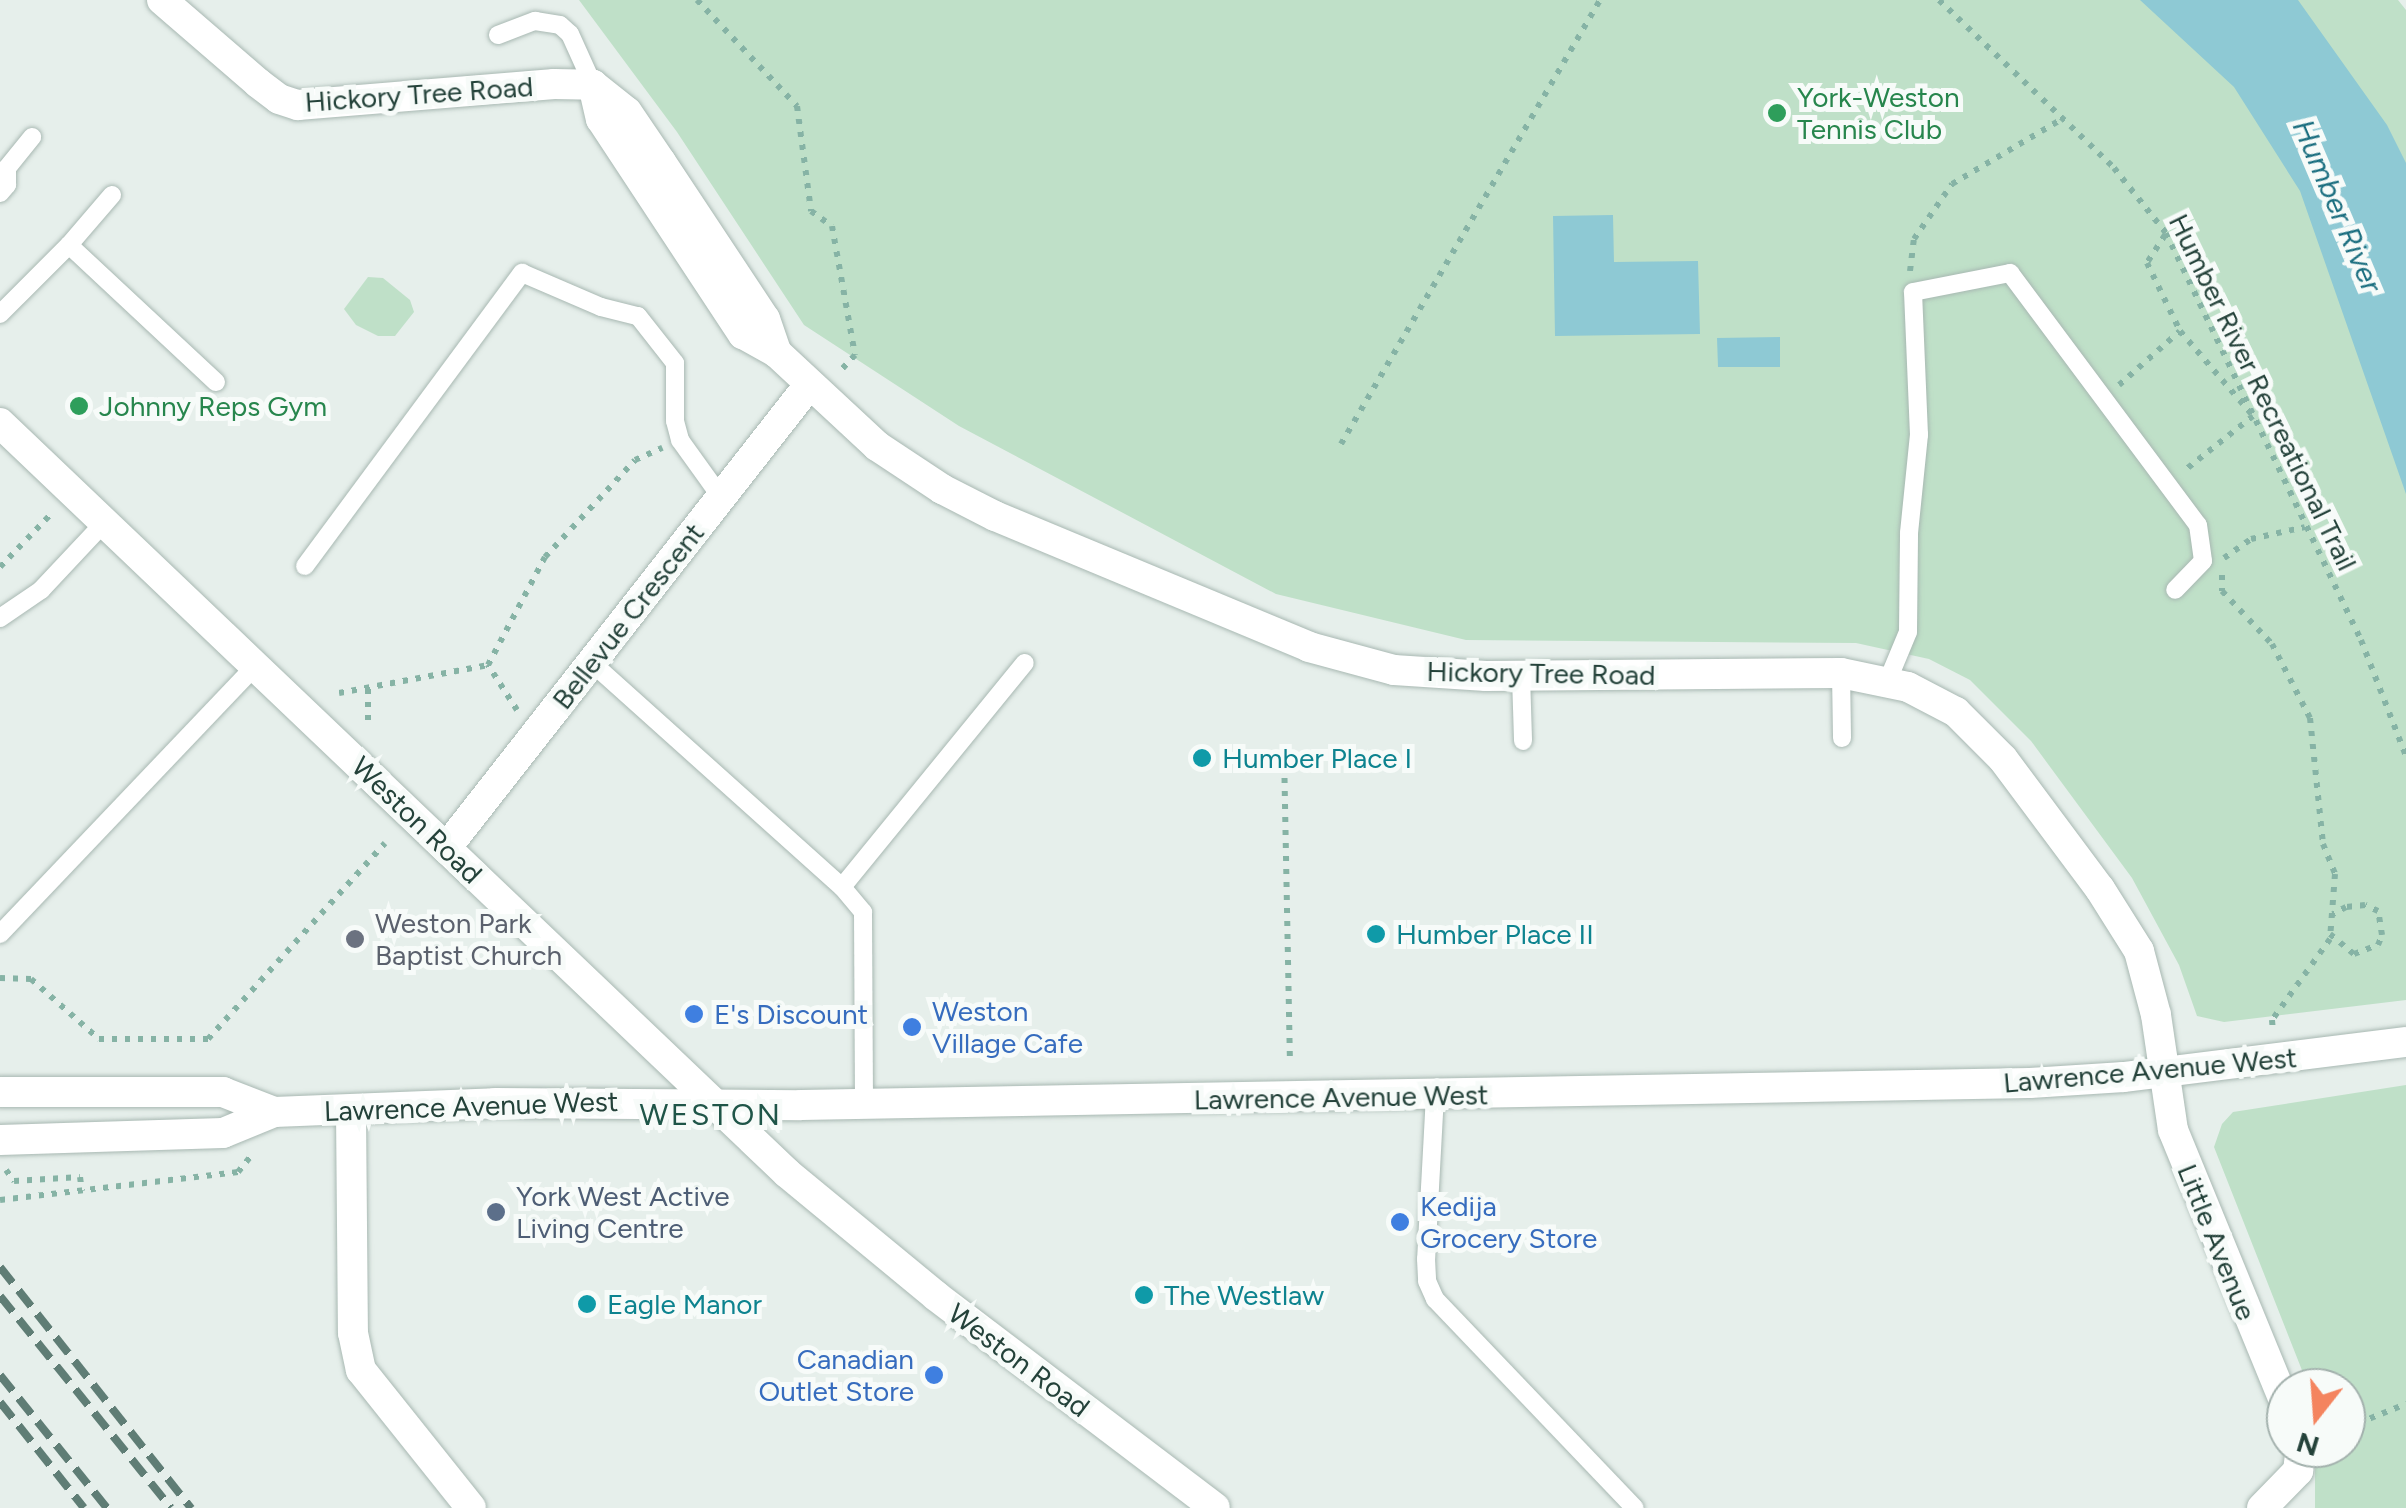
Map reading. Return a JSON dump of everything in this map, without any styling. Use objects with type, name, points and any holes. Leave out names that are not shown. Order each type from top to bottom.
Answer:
[{"type":"main road","name":"Hickory Tree Road","points":[[162,0],[258,83],[280,99],[298,105],[554,84],[594,85],[627,112],[765,319],[777,353],[877,446],[942,488],[996,516],[1309,647],[1378,666],[1428,673],[1841,673],[1888,680],[1936,699],[1981,734],[2100,888],[2139,951],[2156,1014],[2164,1073]]},
{"type":"main road","name":"Bellevue Crescent","points":[[447,847],[809,385]]},
{"type":"main road","name":"Weston Road","points":[[0,423],[714,1104],[864,1239],[1205,1505]]},
{"type":"main road","name":"Lawrence Avenue West","points":[[3,1155],[223,1133],[274,1112],[495,1102],[864,1104],[1933,1086],[2164,1073],[2406,1042]]},
{"type":"main road","name":"Little Avenue","points":[[2164,1073],[2179,1150],[2270,1368]]},
{"type":"main road","name":"Lawrence Avenue West","points":[[0,1092],[222,1092],[274,1112]]},
{"type":"main road","points":[[351,1111],[353,1332],[361,1370],[471,1508]]},
{"type":"main road","points":[[2262,1508],[2298,1468]]},
{"type":"lane","points":[[498,35],[535,22],[560,25],[570,34],[594,85]]},
{"type":"lane","points":[[0,193],[7,185],[6,168],[32,137]]},
{"type":"lane","points":[[0,314],[112,196]]},
{"type":"lane","points":[[68,245],[216,382]]},
{"type":"lane","points":[[305,566],[522,273],[601,308],[638,316],[675,363],[675,421],[680,440],[722,497]]},
{"type":"lane","points":[[1888,680],[1908,632],[1909,533],[1919,435],[1913,292],[2010,274],[2198,526],[2203,561],[2175,590]]},
{"type":"lane","points":[[0,618],[41,590],[104,523]]},
{"type":"lane","points":[[592,662],[842,887],[863,912],[864,1104]]},
{"type":"lane","points":[[842,887],[1026,664]]},
{"type":"lane","points":[[0,934],[255,666]]},
{"type":"lane","points":[[1841,673],[1842,738]]},
{"type":"lane","points":[[1521,676],[1524,741]]},
{"type":"lane","points":[[1435,1095],[1426,1259],[1427,1281],[1434,1298],[1635,1508]]},
{"type":"path","points":[[697,0],[797,106],[810,211],[832,226],[854,355],[840,370]]},
{"type":"path","points":[[1340,444],[1600,0]]},
{"type":"path","name":"Humber River Recreational Trail","points":[[1939,0],[2114,168],[2166,234],[2361,640],[2406,756]]},
{"type":"path","points":[[1913,292],[1909,266],[1914,238],[1952,184],[2062,119]]},
{"type":"path","points":[[2166,234],[2148,263],[2180,332],[2253,416],[2168,486]]},
{"type":"path","points":[[2103,399],[2180,332]]},
{"type":"path","points":[[488,665],[545,557],[635,460],[680,440]]},
{"type":"path","points":[[0,567],[71,492]]},
{"type":"path","points":[[2276,1060],[2272,1020],[2330,934],[2335,874],[2324,844],[2310,718],[2272,644],[2222,591],[2221,560],[2251,539],[2305,527]]},
{"type":"path","points":[[339,693],[488,665]]},
{"type":"path","points":[[488,665],[534,736]]},
{"type":"path","points":[[368,689],[368,722]]},
{"type":"path","points":[[1284,752],[1290,1062]]},
{"type":"path","points":[[0,978],[31,980],[99,1039],[208,1039],[385,843]]},
{"type":"path","points":[[2330,934],[2354,954],[2378,944],[2382,935],[2383,922],[2378,911],[2365,905],[2346,907],[2332,914]]},
{"type":"path","points":[[3,1155],[14,1181],[80,1177],[82,1191]]},
{"type":"path","points":[[0,1200],[238,1172],[251,1156]]},
{"type":"path","points":[[2366,1420],[2406,1404]]},
{"type":"green space","points":[[579,0],[2398,0],[2406,10],[2406,1000],[2224,1022],[2197,1016],[2179,965],[2132,878],[2031,741],[1970,680],[1929,659],[1856,643],[1466,640],[1276,594],[959,426],[804,325],[677,132]]},
{"type":"green space","points":[[368,277],[383,278],[410,300],[414,312],[395,336],[378,336],[356,325],[344,309]]},
{"type":"green space","points":[[2406,1085],[2406,1508],[2315,1508],[2315,1468],[2366,1468],[2366,1368],[2301,1368],[2214,1147],[2222,1124],[2233,1112]]},
{"type":"water","name":"Humber River","points":[[2140,0],[2298,0],[2387,125],[2406,163],[2406,494],[2300,191],[2234,87]]},
{"type":"water","points":[[1613,215],[1614,262],[1698,261],[1700,334],[1555,336],[1553,216]]},
{"type":"water","points":[[1780,337],[1780,367],[1718,367],[1717,338]]},
{"type":"railway","points":[[0,1267],[191,1508]]},
{"type":"railway","points":[[0,1296],[171,1508]]},
{"type":"railway","points":[[0,1375],[107,1508]]},
{"type":"railway","points":[[0,1402],[84,1508]]},
{"type":"place","name":"York-Weston Tennis Club","points":[[1777,113]]},
{"type":"place","name":"Johnny Reps Gym","points":[[79,406]]},
{"type":"place","name":"Humber Place I","points":[[1202,758]]},
{"type":"place","name":"Humber Place II","points":[[1376,934]]},
{"type":"place","name":"Weston Park Baptist Church","points":[[355,939]]},
{"type":"place","name":"E's Discount","points":[[694,1014]]},
{"type":"place","name":"Weston Village Cafe","points":[[912,1027]]},
{"type":"place","name":"York West Active Living Centre","points":[[496,1212]]},
{"type":"place","name":"Kedija Grocery Store","points":[[1400,1222]]},
{"type":"place","name":"The Westlaw","points":[[1144,1295]]},
{"type":"place","name":"Eagle Manor","points":[[587,1304]]},
{"type":"place","name":"Canadian Outlet Store","points":[[934,1375]]},
{"type":"district","name":"WESTON","points":[[711,1115]]}]
